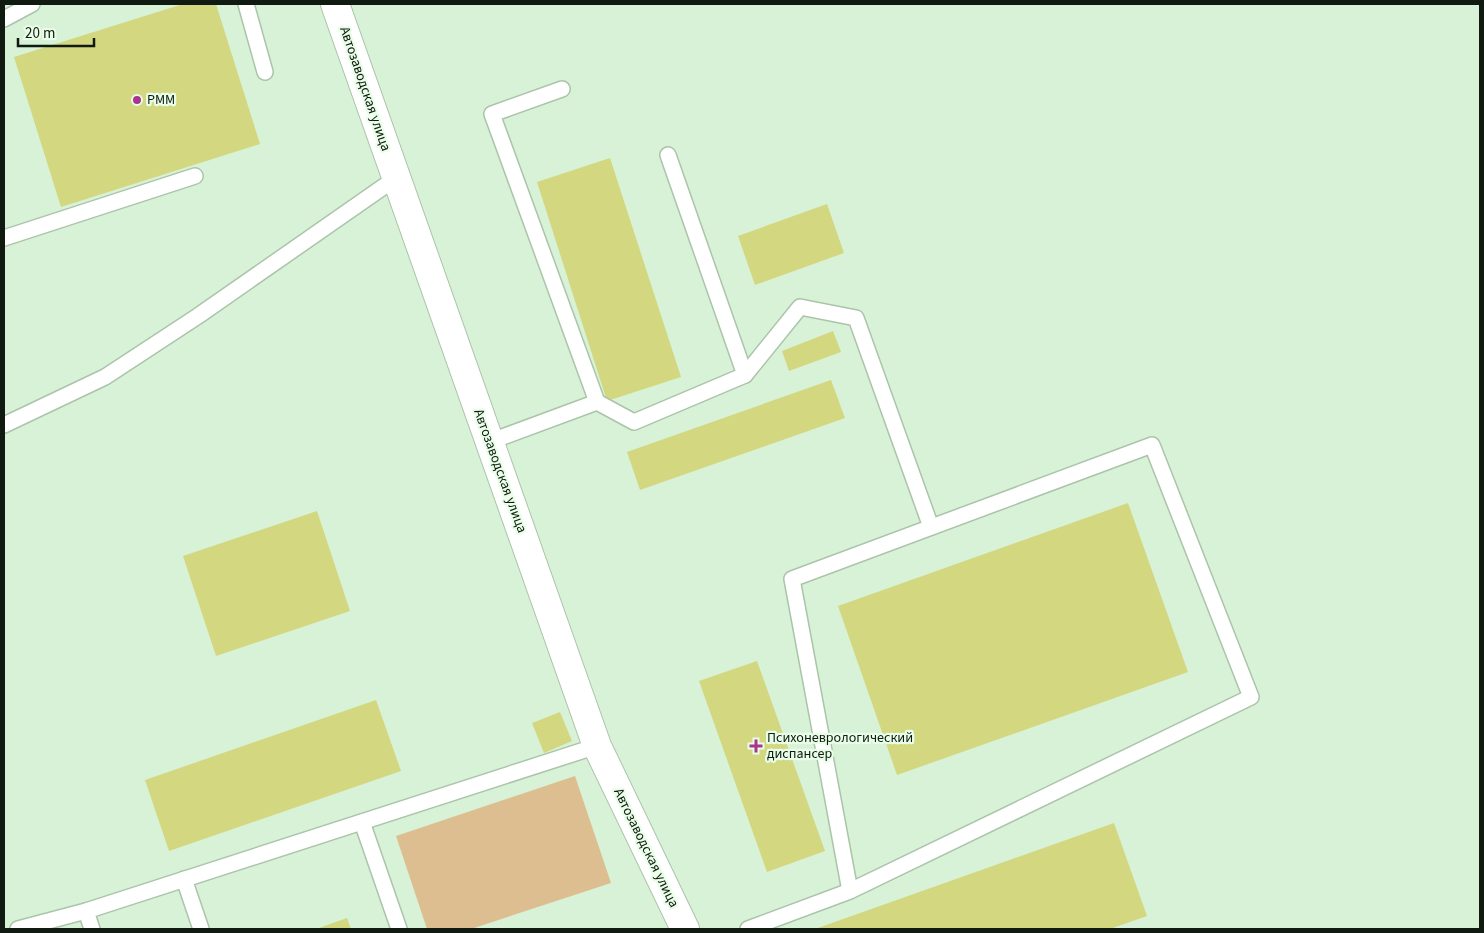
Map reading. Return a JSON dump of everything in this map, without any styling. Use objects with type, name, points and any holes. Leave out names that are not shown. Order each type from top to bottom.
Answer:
[{"type":"main road","name":"Автозаводская улица","points":[[335,4],[597,746],[685,929]]},
{"type":"lane","points":[[4,19],[32,4]]},
{"type":"lane","points":[[246,4],[265,72]]},
{"type":"lane","points":[[562,89],[492,114],[597,402],[634,422],[745,375],[800,308],[856,318],[931,527]]},
{"type":"lane","points":[[668,156],[745,375]]},
{"type":"lane","points":[[4,238],[195,176]]},
{"type":"lane","points":[[4,425],[105,377],[198,316],[396,178]]},
{"type":"lane","points":[[489,442],[597,402]]},
{"type":"lane","points":[[748,929],[850,891],[1251,697],[1152,445],[792,579],[850,891]]},
{"type":"lane","points":[[18,929],[86,912],[597,746]]},
{"type":"lane","points":[[362,822],[399,929]]},
{"type":"lane","points":[[184,880],[201,929]]},
{"type":"lane","points":[[86,912],[92,929]]},
{"type":"shaded area","points":[[575,776],[611,883],[471,929],[427,929],[396,836]]},
{"type":"building","name":"РММ","points":[[183,4],[216,4],[260,144],[61,207],[14,57]]},
{"type":"building","points":[[610,158],[681,377],[607,401],[537,182]]},
{"type":"building","points":[[827,204],[844,253],[755,285],[738,236]]},
{"type":"building","points":[[833,331],[841,352],[789,371],[782,351]]},
{"type":"building","points":[[831,380],[845,418],[640,490],[627,452]]},
{"type":"building","points":[[1128,503],[1188,672],[897,775],[838,606]]},
{"type":"building","points":[[317,511],[350,611],[216,656],[183,556]]},
{"type":"building","points":[[757,661],[825,851],[767,872],[699,681]]},
{"type":"building","points":[[376,700],[401,771],[169,851],[145,780]]},
{"type":"building","points":[[560,712],[572,741],[544,753],[532,723]]},
{"type":"building","points":[[1114,823],[1147,916],[1110,929],[815,929]]},
{"type":"building","points":[[347,918],[351,929],[316,929]]},
{"type":"place","name":"РММ","points":[[137,100]]},
{"type":"place","name":"Психоневрологический диспансер","points":[[756,746]]}]
